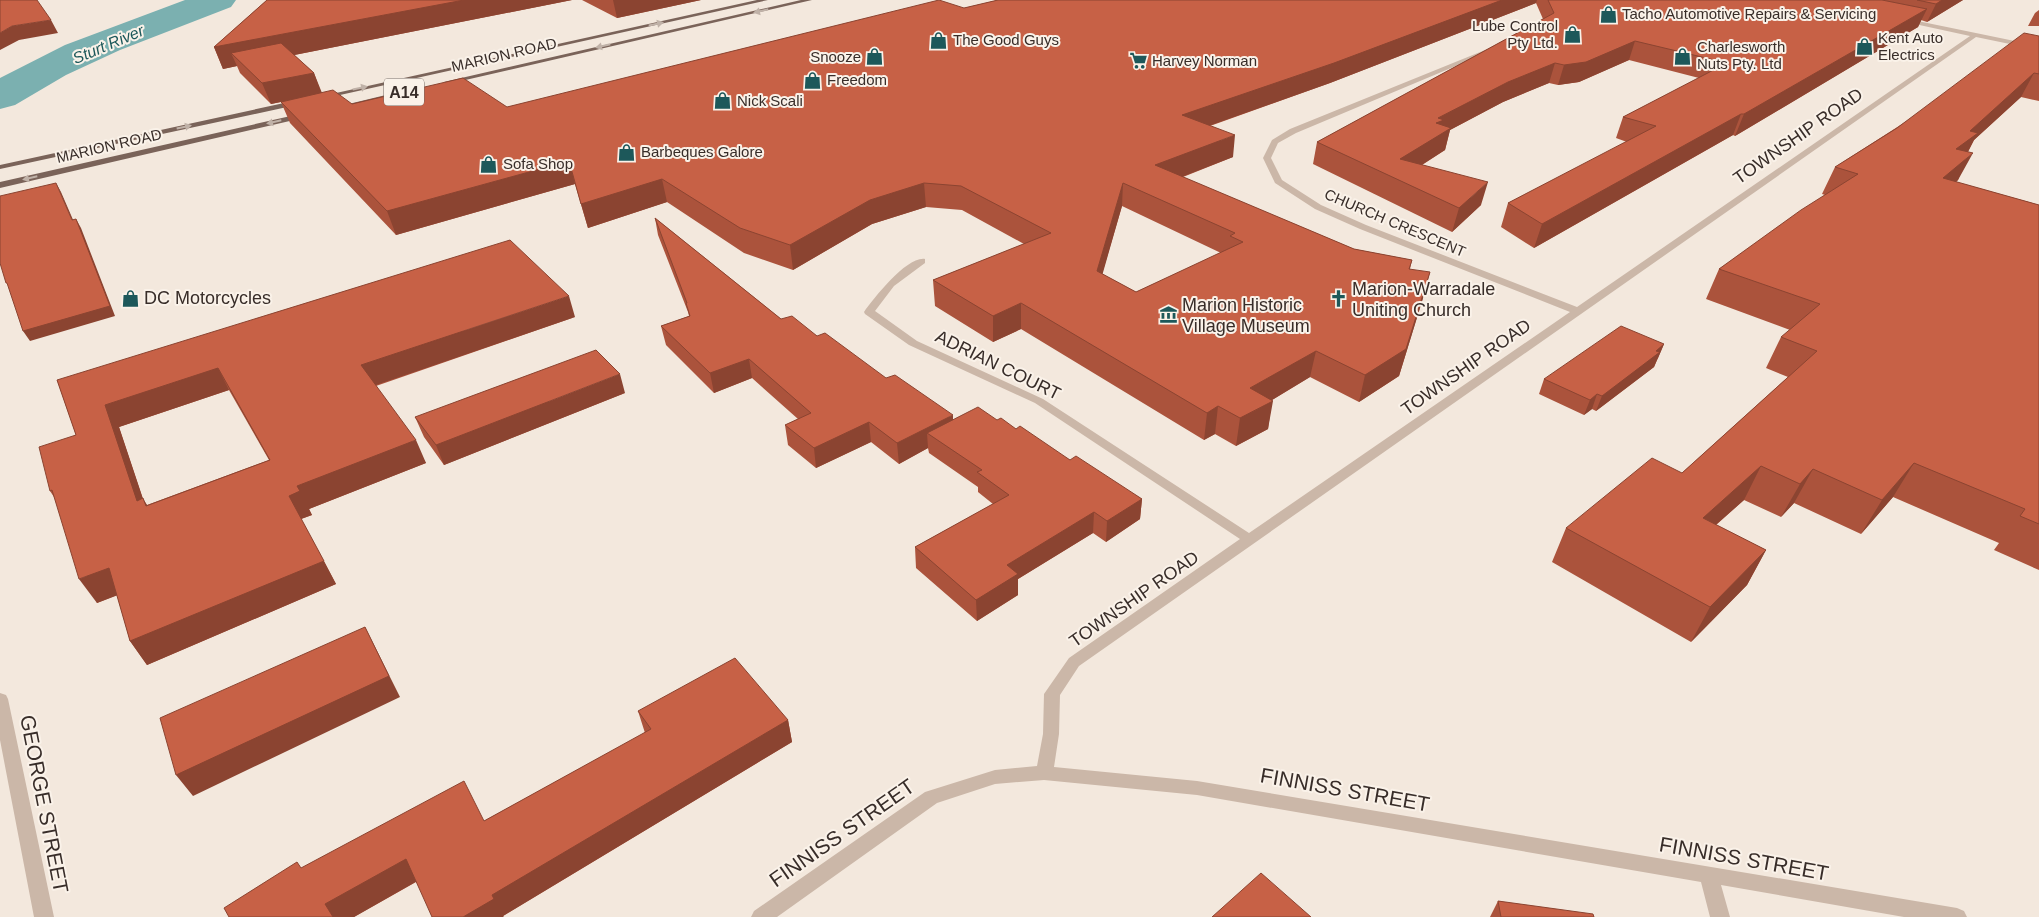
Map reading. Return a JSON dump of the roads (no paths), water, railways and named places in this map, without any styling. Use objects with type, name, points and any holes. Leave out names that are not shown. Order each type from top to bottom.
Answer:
[{"type":"main road","name":"MARION ROAD","points":[[312,99],[765,0]]},
{"type":"main road","name":"MARION ROAD","points":[[444,83],[809,0]]},
{"type":"main road","name":"A14","points":[[328,109],[424,87]]},
{"type":"main road","name":"MARION ROAD","points":[[0,167],[302,101]]},
{"type":"main road","name":"MARION ROAD","points":[[0,185],[309,114]]},
{"type":"street","points":[[1897,19],[2039,48]]},
{"type":"street","name":"TOWNSHIP ROAD","points":[[1044,773],[1051,734],[1052,694],[1074,662],[1975,35]]},
{"type":"street","name":"CHURCH CRESCENT","points":[[1499,46],[1293,131],[1275,142],[1267,158],[1278,181],[1318,207],[1363,227],[1577,311]]},
{"type":"street","name":"ADRIAN COURT","points":[[922,260],[890,284],[869,312],[913,343],[1039,401],[1249,539]]},
{"type":"street","name":"GEORGE STREET","points":[[0,699],[44,917]]},
{"type":"street","name":"FINNISS STREET","points":[[761,917],[931,797],[995,777],[1044,773],[1198,788],[1957,917]]},
{"type":"street","points":[[1709,876],[1720,917]]},
{"type":"waterway","name":"Sturt River","points":[[0,96],[52,67],[106,42],[219,0]]},
{"type":"place","name":"Tacho Automotive Repairs & Servicing","points":[[1608,14]]},
{"type":"place","name":"Lube Control Pty Ltd.","points":[[1572,35]]},
{"type":"place","name":"The Good Guys","points":[[939,40]]},
{"type":"place","name":"Kent Auto Electrics","points":[[1864,47]]},
{"type":"place","name":"Charlesworth Nuts Pty. Ltd","points":[[1683,56]]},
{"type":"place","name":"Snooze","points":[[875,57]]},
{"type":"place","name":"Harvey Norman","points":[[1138,61]]},
{"type":"place","name":"Freedom","points":[[813,80]]},
{"type":"place","name":"Nick Scali","points":[[723,101]]},
{"type":"place","name":"Barbeques Galore","points":[[627,152]]},
{"type":"place","name":"Sofa Shop","points":[[489,164]]},
{"type":"place","name":"DC Motorcycles","points":[[130,298]]},
{"type":"place","name":"Marion-Warradale Uniting Church","points":[[1338,299]]},
{"type":"place","name":"Marion Historic Village Museum","points":[[1168,315]]}]
